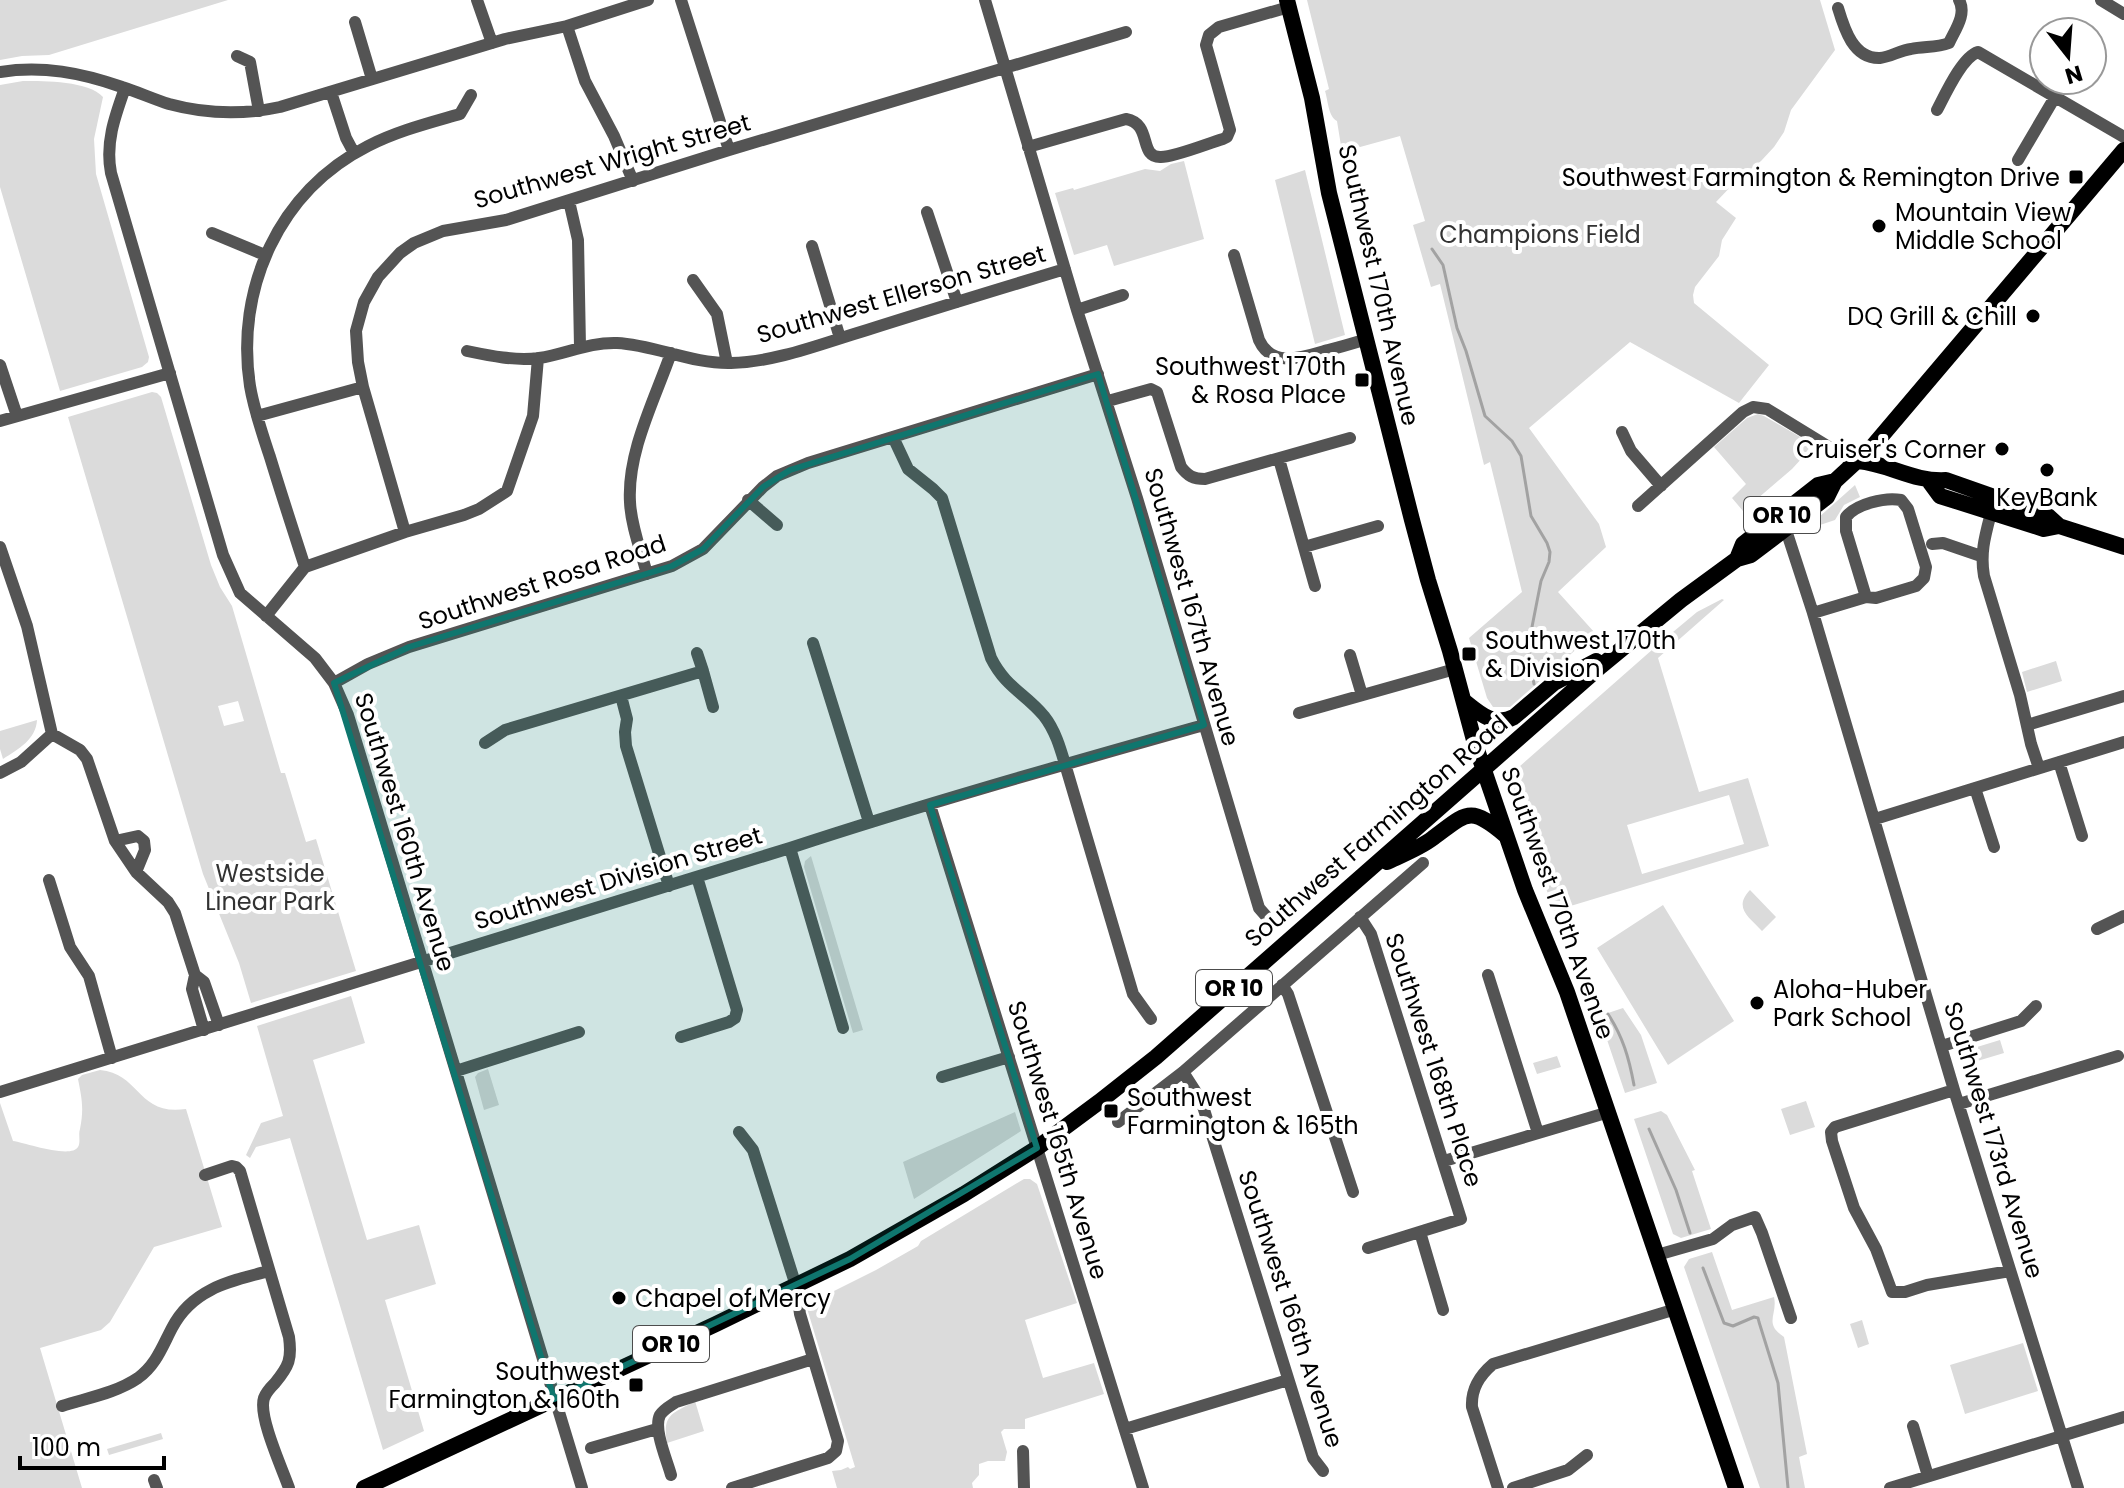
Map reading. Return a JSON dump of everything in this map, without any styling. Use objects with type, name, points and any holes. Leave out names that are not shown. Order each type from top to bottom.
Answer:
[{"type":"main road","name":"Southwest 170th Avenue","points":[[1288,4],[1312,98],[1329,193],[1424,569],[1483,768],[1537,920],[1567,992],[1736,1488]]},
{"type":"main road","name":"Southwest Farmington Road","points":[[364,1488],[796,1286],[907,1228],[1037,1148],[1099,1102],[1156,1057],[1625,646],[1681,600],[1737,559],[1751,555],[1827,497],[1835,481],[1858,461],[2124,150]]},
{"type":"main road","points":[[1858,461],[1874,463],[1929,481],[1946,480],[2048,516],[2059,526],[2124,547]]},
{"type":"main road","name":"Southwest Farmington Road","points":[[1737,559],[1743,544],[1818,485],[1835,481]]},
{"type":"main road","points":[[1929,481],[1940,496],[2044,529],[2059,526]]},
{"type":"main road","points":[[1463,700],[1490,720],[1508,720],[1554,683],[1625,646]]},
{"type":"main road","points":[[1368,872],[1431,840],[1461,817],[1485,820],[1506,836]]},
{"type":"street","points":[[477,0],[492,43]]},
{"type":"street","points":[[0,72],[55,70],[87,76],[171,105],[239,113],[259,111],[492,43],[567,26],[608,6],[648,0]]},
{"type":"street","points":[[681,0],[729,150]]},
{"type":"street","name":"Southwest 167th Avenue","points":[[985,0],[1259,908],[1266,916]]},
{"type":"street","points":[[1838,8],[1850,41],[1867,54],[1882,58],[1910,49],[1949,43],[1963,14],[1959,0]]},
{"type":"street","points":[[2101,0],[2124,14]]},
{"type":"street","points":[[1028,147],[1119,120],[1134,119],[1140,125],[1154,157],[1228,137],[1229,125],[1206,40],[1219,27],[1288,4]]},
{"type":"street","points":[[355,22],[372,79]]},
{"type":"street","points":[[567,26],[585,81],[633,181]]},
{"type":"street","name":"Southwest Wright Street","points":[[405,532],[363,387],[356,346],[364,302],[378,277],[414,243],[443,231],[494,223],[569,201],[1126,32]]},
{"type":"street","points":[[1937,110],[1966,61],[1972,53],[1978,52],[2124,137]]},
{"type":"street","points":[[237,56],[250,62],[259,111]]},
{"type":"street","name":"Southwest 160th Avenue","points":[[125,88],[111,132],[110,166],[223,555],[240,593],[306,649],[334,683],[348,715],[582,1488]]},
{"type":"street","points":[[331,92],[354,153]]},
{"type":"street","points":[[305,567],[250,390],[246,341],[248,316],[265,255],[278,231],[326,172],[354,153],[406,130],[460,114],[471,95]]},
{"type":"street","points":[[2018,160],[2055,97]]},
{"type":"street","points":[[569,201],[578,240],[580,347]]},
{"type":"street","points":[[927,212],[957,302]]},
{"type":"street","points":[[212,233],[265,255]]},
{"type":"street","points":[[812,246],[840,338]]},
{"type":"street","points":[[1234,255],[1259,340],[1266,352],[1283,359],[1301,358],[1367,339]]},
{"type":"street","name":"Southwest Ellerson Street","points":[[467,351],[503,358],[538,358],[580,347],[615,343],[727,363],[769,358],[1065,269]]},
{"type":"street","points":[[693,280],[717,314],[727,363]]},
{"type":"street","points":[[1077,310],[1123,295]]},
{"type":"street","points":[[647,574],[631,512],[630,479],[637,447],[671,353]]},
{"type":"street","points":[[266,616],[305,567],[464,515],[507,491],[533,416],[538,358]]},
{"type":"street","points":[[0,365],[17,416]]},
{"type":"street","points":[[0,421],[170,373]]},
{"type":"street","name":"Southwest Rosa Road","points":[[334,683],[368,664],[409,647],[672,566],[703,549],[748,500],[777,476],[790,470],[1098,374]]},
{"type":"street","points":[[257,416],[363,387]]},
{"type":"street","points":[[1108,401],[1155,389],[1181,467],[1195,479],[1205,479],[1350,438]]},
{"type":"street","points":[[1638,506],[1743,412],[1753,407],[1767,409],[1847,458],[1858,461]]},
{"type":"street","points":[[1622,432],[1631,451],[1661,486]]},
{"type":"street","points":[[893,437],[908,469],[942,498],[991,658],[998,671],[1042,713],[1053,729],[1133,994],[1151,1019]]},
{"type":"street","points":[[1279,459],[1315,586]]},
{"type":"street","points":[[1813,613],[1916,586],[1924,578],[1926,567],[1908,509],[1901,500],[1889,498],[1849,512],[1845,524],[1866,597]]},
{"type":"street","points":[[748,500],[777,525]]},
{"type":"street","points":[[1991,513],[1982,543],[1984,576],[2039,768]]},
{"type":"street","points":[[1304,547],[1378,526]]},
{"type":"street","name":"Southwest 173rd Avenue","points":[[1786,530],[1954,1090],[2078,1488]]},
{"type":"street","points":[[1932,544],[1943,543],[1981,556]]},
{"type":"street","points":[[0,547],[27,626],[52,734],[80,750],[87,759],[115,841],[136,872],[168,902],[175,913],[195,975],[192,989],[204,1030]]},
{"type":"street","points":[[813,643],[869,822]]},
{"type":"street","points":[[697,653],[713,707]]},
{"type":"street","points":[[1350,655],[1362,695]]},
{"type":"street","points":[[1299,713],[1455,669]]},
{"type":"street","points":[[485,743],[505,730],[703,671]]},
{"type":"street","points":[[621,696],[627,719],[626,746],[669,886]]},
{"type":"street","points":[[2027,725],[2124,696]]},
{"type":"street","name":"Southwest Division Street","points":[[0,1092],[869,822],[1204,725]]},
{"type":"street","points":[[0,773],[21,762],[52,734]]},
{"type":"street","points":[[1875,819],[2124,742]]},
{"type":"street","points":[[2059,762],[2082,836]]},
{"type":"street","points":[[1975,788],[1994,847]]},
{"type":"street","name":"Southwest 165th Avenue","points":[[930,805],[1143,1488]]},
{"type":"street","points":[[115,841],[138,836],[144,841],[145,850],[136,872]]},
{"type":"street","points":[[790,848],[843,1028]]},
{"type":"street","points":[[1118,1122],[1183,1072],[1423,863]]},
{"type":"street","points":[[681,1037],[729,1022],[736,1015],[736,1006],[697,877]]},
{"type":"street","points":[[49,880],[70,947],[89,976],[112,1058]]},
{"type":"street","points":[[2097,929],[2124,916]]},
{"type":"street","name":"Southwest 168th Place","points":[[1360,917],[1371,934],[1461,1219],[1420,1232]]},
{"type":"street","points":[[195,975],[204,982],[219,1025]]},
{"type":"street","points":[[1488,975],[1538,1133]]},
{"type":"street","points":[[1282,985],[1288,994],[1353,1192]]},
{"type":"street","points":[[1942,1046],[2021,1021],[2036,1006]]},
{"type":"street","points":[[456,1071],[579,1032]]},
{"type":"street","points":[[1959,1104],[2118,1056]]},
{"type":"street","points":[[942,1077],[1009,1057]]},
{"type":"street","name":"Southwest 166th Avenue","points":[[1183,1072],[1201,1100],[1313,1458],[1323,1471]]},
{"type":"street","points":[[1954,1090],[1837,1126],[1831,1132],[1832,1141],[1854,1208],[1876,1249],[1892,1292],[2010,1271]]},
{"type":"street","points":[[1444,1161],[1609,1112]]},
{"type":"street","points":[[732,1488],[831,1456],[836,1451],[838,1437],[800,1314],[796,1286],[753,1150],[739,1132]]},
{"type":"street","points":[[205,1175],[232,1166],[243,1177],[289,1337],[290,1361],[265,1395],[262,1407],[263,1420],[289,1488]]},
{"type":"street","points":[[1657,1255],[1713,1239],[1732,1225],[1755,1217],[1791,1318]]},
{"type":"street","points":[[1368,1248],[1420,1232],[1443,1310]]},
{"type":"street","points":[[62,1406],[137,1379],[155,1362],[171,1328],[190,1303],[227,1282],[269,1271]]},
{"type":"street","points":[[1498,1488],[1472,1407],[1474,1388],[1484,1372],[1493,1364],[1676,1309]]},
{"type":"street","points":[[671,1475],[657,1429],[661,1413],[676,1402],[813,1359]]},
{"type":"street","points":[[1125,1429],[1288,1380]]},
{"type":"street","points":[[1890,1488],[2124,1417]]},
{"type":"street","points":[[1913,1426],[1928,1476]]},
{"type":"street","points":[[591,1448],[657,1429]]},
{"type":"street","points":[[1023,1451],[1024,1488]]},
{"type":"street","points":[[1513,1488],[1568,1470],[1587,1455]]},
{"type":"highlighted area","points":[[1098,374],[1204,725],[930,805],[1037,1148],[850,1259],[554,1399],[334,683],[409,647],[672,566],[703,549],[763,487],[790,470]]},
{"type":"green space","points":[[0,0],[228,0],[49,55],[0,60]]},
{"type":"green space","name":"Champions Field","points":[[1307,0],[1820,0],[1835,50],[1791,110],[1784,132],[1774,147],[1716,202],[1736,218],[1722,240],[1719,256],[1695,287],[1694,303],[1769,365],[1739,403],[1630,342],[1529,428],[1599,524],[1606,547],[1558,592],[1595,633],[1510,707],[1493,707],[1487,698],[1469,638],[1522,592],[1490,462],[1484,465],[1440,284],[1431,287],[1413,225],[1425,221],[1400,136],[1342,152],[1337,121],[1332,115],[1325,91],[1329,89]]},
{"type":"green space","points":[[23,81],[77,85],[103,97],[94,139],[96,174],[149,357],[142,367],[60,391],[0,187],[0,85]]},
{"type":"green space","points":[[1184,161],[1204,239],[1114,266],[1107,245],[1074,255],[1055,193],[1145,169],[1160,171]]},
{"type":"green space","points":[[1305,170],[1345,335],[1315,344],[1275,180]]},
{"type":"green space","name":"Westside Linear Park","points":[[152,392],[161,397],[211,565],[232,606],[281,773],[285,773],[306,842],[316,839],[356,971],[251,1003],[239,963],[203,874],[68,417]],"holes":[[[238,701],[244,721],[224,726],[218,706]]]},
{"type":"green space","points":[[1758,414],[1814,445],[1792,469],[1743,511],[1732,498],[1746,484],[1714,447],[1747,418]]},
{"type":"green space","points":[[1855,485],[1860,497],[1844,505],[1835,520],[1820,525],[1818,518]]},
{"type":"green space","points":[[1724,600],[1658,658],[1699,792],[1748,778],[1769,846],[1554,911],[1511,789],[1511,774],[1697,612]],"holes":[[[1729,795],[1744,844],[1642,874],[1627,825]]]},
{"type":"green space","points":[[2056,661],[2062,681],[2027,692],[2022,672]]},
{"type":"green space","points":[[37,720],[30,738],[3,759],[0,731]]},
{"type":"green space","points":[[811,856],[863,1030],[853,1033],[804,867]]},
{"type":"green space","points":[[1750,890],[1776,917],[1762,931],[1743,907]]},
{"type":"green space","points":[[1663,905],[1734,1021],[1668,1065],[1597,948]]},
{"type":"green space","points":[[351,996],[365,1043],[313,1060],[367,1240],[419,1225],[436,1284],[385,1300],[424,1431],[383,1450],[290,1138],[256,1147],[250,1158],[246,1155],[261,1123],[283,1116],[257,1026]]},
{"type":"green space","points":[[1623,1008],[1641,1035],[1657,1083],[1625,1093],[1599,1016]]},
{"type":"green space","points":[[2000,1040],[2004,1053],[1964,1065],[1961,1056],[1964,1051]]},
{"type":"green space","points":[[1557,1056],[1561,1067],[1537,1074],[1533,1063]]},
{"type":"green space","points":[[488,1069],[499,1105],[484,1110],[475,1077]]},
{"type":"green space","points":[[100,1070],[124,1079],[158,1106],[186,1109],[222,1227],[154,1247],[110,1322],[101,1330],[40,1348],[82,1488],[0,1488],[0,1103],[13,1141],[58,1151],[74,1150],[79,1145],[82,1116],[78,1079]]},
{"type":"green space","points":[[1806,1101],[1815,1127],[1790,1135],[1781,1109]]},
{"type":"green space","points":[[1661,1111],[1667,1115],[1695,1170],[1692,1171],[1711,1229],[1681,1238],[1673,1234],[1634,1119]]},
{"type":"green space","points":[[1015,1112],[1021,1131],[914,1199],[903,1162]]},
{"type":"green space","points":[[1024,1179],[1037,1184],[1077,1303],[1025,1320],[1043,1378],[1094,1363],[1104,1394],[1025,1419],[1025,1429],[1004,1429],[1001,1432],[1007,1452],[1005,1461],[979,1464],[979,1475],[972,1483],[973,1488],[837,1488],[832,1471],[855,1467],[806,1305],[918,1246],[921,1241]]},
{"type":"green space","points":[[1712,1252],[1732,1310],[1774,1297],[1773,1323],[1784,1337],[1807,1454],[1799,1457],[1805,1488],[1760,1488],[1684,1267],[1689,1259]]},
{"type":"green space","points":[[1862,1320],[1869,1344],[1858,1348],[1850,1324]]},
{"type":"green space","points":[[2023,1343],[2038,1391],[1965,1414],[1950,1365]]},
{"type":"green space","points":[[695,1401],[704,1431],[667,1443],[668,1420],[675,1412]]},
{"type":"green space","points":[[161,1433],[163,1439],[109,1455],[107,1449]]},
{"type":"waterway","points":[[1432,249],[1443,265],[1457,328],[1485,416],[1512,441],[1521,456],[1531,516],[1550,552],[1531,632],[1529,656],[1534,684]]},
{"type":"waterway","points":[[1608,1014],[1625,1048],[1634,1085]]},
{"type":"waterway","points":[[1649,1129],[1676,1190],[1690,1233]]},
{"type":"waterway","points":[[1703,1268],[1724,1323],[1733,1326],[1758,1318],[1778,1383],[1788,1488]]},
{"type":"place","name":"Southwest Farmington & Remington Drive","points":[[2076,177]]},
{"type":"place","name":"Mountain View Middle School","points":[[1879,226]]},
{"type":"place","name":"DQ Grill & Chill","points":[[2033,316]]},
{"type":"place","name":"Southwest 170th & Rosa Place","points":[[1362,380]]},
{"type":"place","name":"Cruiser's Corner","points":[[2002,449]]},
{"type":"place","name":"KeyBank","points":[[2047,470]]},
{"type":"place","name":"Southwest 170th & Division","points":[[1469,654]]},
{"type":"place","name":"Aloha-Huber Park School","points":[[1757,1003]]},
{"type":"place","name":"Southwest Farmington & 165th","points":[[1111,1111]]},
{"type":"place","name":"Chapel of Mercy","points":[[619,1298]]},
{"type":"place","name":"Southwest Farmington & 160th","points":[[636,1385]]}]
